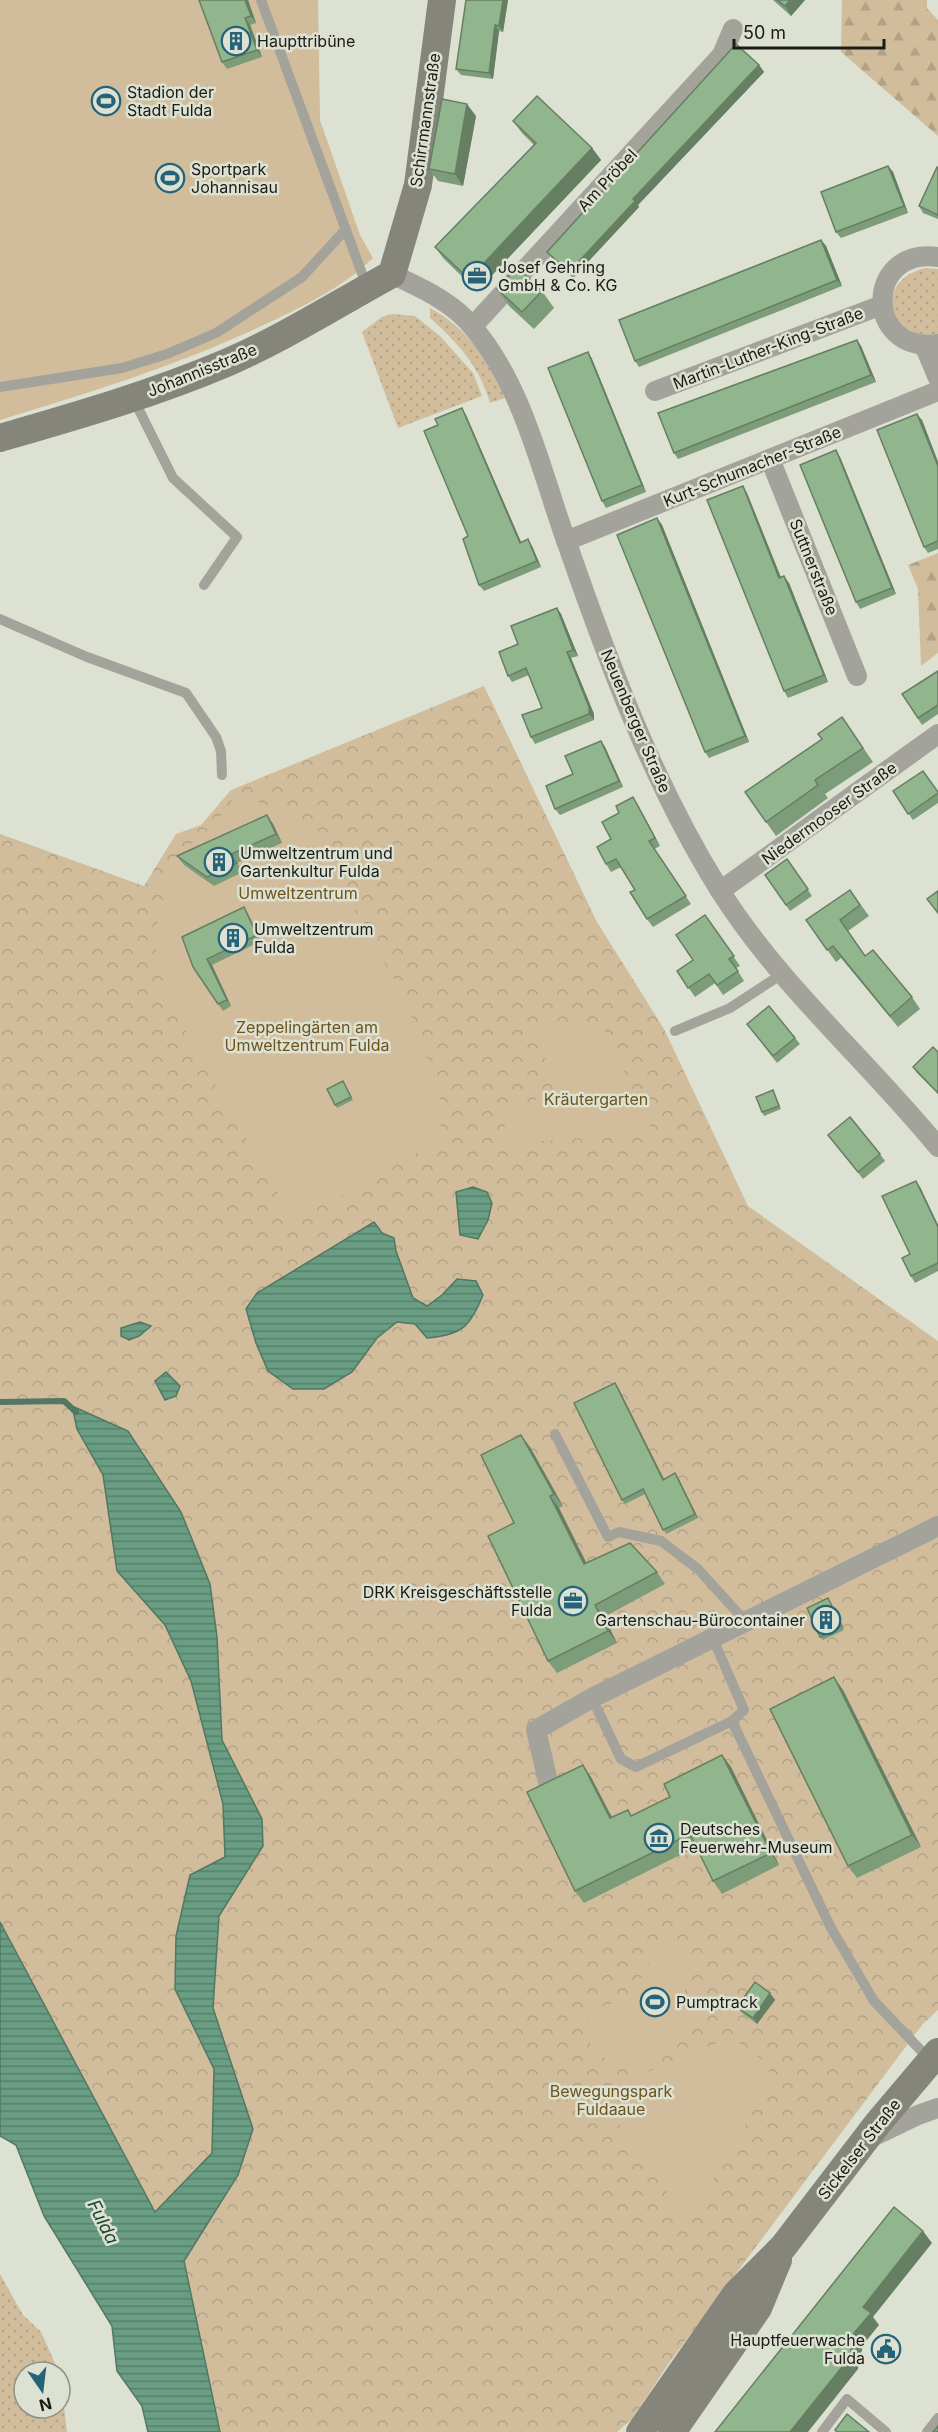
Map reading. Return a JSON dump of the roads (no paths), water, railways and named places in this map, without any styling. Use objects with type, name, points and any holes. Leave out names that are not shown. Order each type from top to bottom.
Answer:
[{"type":"main road","name":"Schirrmannstraße","points":[[380,280],[418,185],[442,0]]},
{"type":"main road","name":"Johannisstraße","points":[[0,437],[133,398],[227,362],[268,343],[380,280]]},
{"type":"main road","name":"Sickelser Straße","points":[[640,2431],[735,2295],[783,2247],[864,2141],[935,2060]]},
{"type":"main road","name":"Sickelser Straße","points":[[672,2432],[758,2308],[783,2247]]},
{"type":"street","name":"Am Pröbel","points":[[472,326],[722,55],[733,29]]},
{"type":"street","points":[[938,257],[912,258],[898,265],[885,283],[882,305],[888,323],[900,337],[932,350],[938,378]]},
{"type":"street","name":"Neuenberger Straße","points":[[380,280],[444,301],[472,326],[499,366],[524,416],[592,616],[671,807],[720,891],[782,974],[938,1147]]},
{"type":"street","name":"Martin-Luther-King-Straße","points":[[655,392],[882,305]]},
{"type":"street","name":"Kurt-Schumacher-Straße","points":[[566,541],[938,391]]},
{"type":"street","name":"Suttnerstraße","points":[[770,459],[857,676]]},
{"type":"street","name":"Niedermooser Straße","points":[[720,891],[938,734]]},
{"type":"street","points":[[549,1786],[536,1730],[591,1698],[938,1526]]},
{"type":"street","points":[[864,2141],[938,2108]]},
{"type":"lane","points":[[261,0],[346,229],[380,280]]},
{"type":"lane","points":[[0,387],[122,368],[167,354],[216,333],[302,277],[346,229]]},
{"type":"lane","points":[[133,398],[173,478],[237,537],[204,585]]},
{"type":"lane","points":[[0,619],[87,657],[186,693],[216,737],[221,751],[222,775]]},
{"type":"lane","points":[[675,1031],[730,1008],[782,974]]},
{"type":"lane","points":[[555,1434],[608,1537],[619,1532],[661,1541],[698,1569],[746,1622]]},
{"type":"lane","points":[[591,1698],[621,1759],[636,1767],[732,1721],[744,1710],[712,1639]]},
{"type":"lane","points":[[732,1721],[842,1947],[874,2001],[935,2060]]},
{"type":"lane","points":[[822,2432],[847,2399],[886,2432]]},
{"type":"lane","points":[[927,2432],[938,2418]]},
{"type":"water","points":[[473,1187],[487,1192],[492,1203],[488,1220],[478,1239],[460,1235],[456,1192]]},
{"type":"water","points":[[374,1222],[382,1233],[394,1238],[396,1251],[413,1298],[427,1306],[442,1295],[457,1279],[476,1281],[483,1295],[474,1315],[457,1332],[439,1337],[427,1338],[415,1324],[397,1322],[377,1338],[352,1372],[324,1389],[293,1389],[268,1371],[256,1343],[246,1309],[257,1293]]},
{"type":"water","points":[[140,1322],[151,1326],[139,1336],[129,1340],[121,1336],[121,1328]]},
{"type":"water","points":[[166,1372],[180,1386],[176,1396],[165,1400],[155,1381]]},
{"type":"water","name":"Fulda","points":[[72,1406],[128,1431],[181,1512],[210,1584],[217,1637],[222,1740],[262,1819],[263,1846],[219,1916],[213,2008],[253,2129],[238,2175],[184,2261],[220,2432],[148,2432],[142,2406],[117,2371],[112,2326],[44,2216],[16,2145],[0,2136],[0,1922],[155,2212],[212,2153],[214,2069],[175,1989],[176,1936],[190,1875],[225,1857],[223,1804],[191,1681],[165,1625],[117,1571],[103,1475],[77,1429]]},
{"type":"waterway","points":[[0,1402],[64,1401],[76,1412]]},
{"type":"place","name":"Haupttribüne","points":[[236,41]]},
{"type":"place","name":"Stadion der Stadt Fulda","points":[[106,101]]},
{"type":"place","name":"Sportpark Johannisau","points":[[170,178]]},
{"type":"place","name":"Josef Gehring GmbH & Co. KG","points":[[477,276]]},
{"type":"place","name":"Umweltzentrum und Gartenkultur Fulda","points":[[219,862]]},
{"type":"place","name":"Umweltzentrum Fulda","points":[[233,938]]},
{"type":"place","name":"DRK Kreisgeschäftsstelle Fulda","points":[[573,1601]]},
{"type":"place","name":"Gartenschau-Bürocontainer","points":[[826,1620]]},
{"type":"place","name":"Deutsches Feuerwehr-Museum","points":[[659,1838]]},
{"type":"place","name":"Pumptrack","points":[[655,2002]]},
{"type":"place","name":"Hauptfeuerwache Fulda","points":[[886,2349]]},
{"type":"park label","name":"Umweltzentrum","points":[[298,893]]},
{"type":"park label","name":"Zeppelingärten am Umweltzentrum Fulda","points":[[307,1036]]},
{"type":"park label","name":"Kräutergarten","points":[[596,1099]]},
{"type":"park label","name":"Bewegungspark Fuldaaue","points":[[611,2100]]}]
